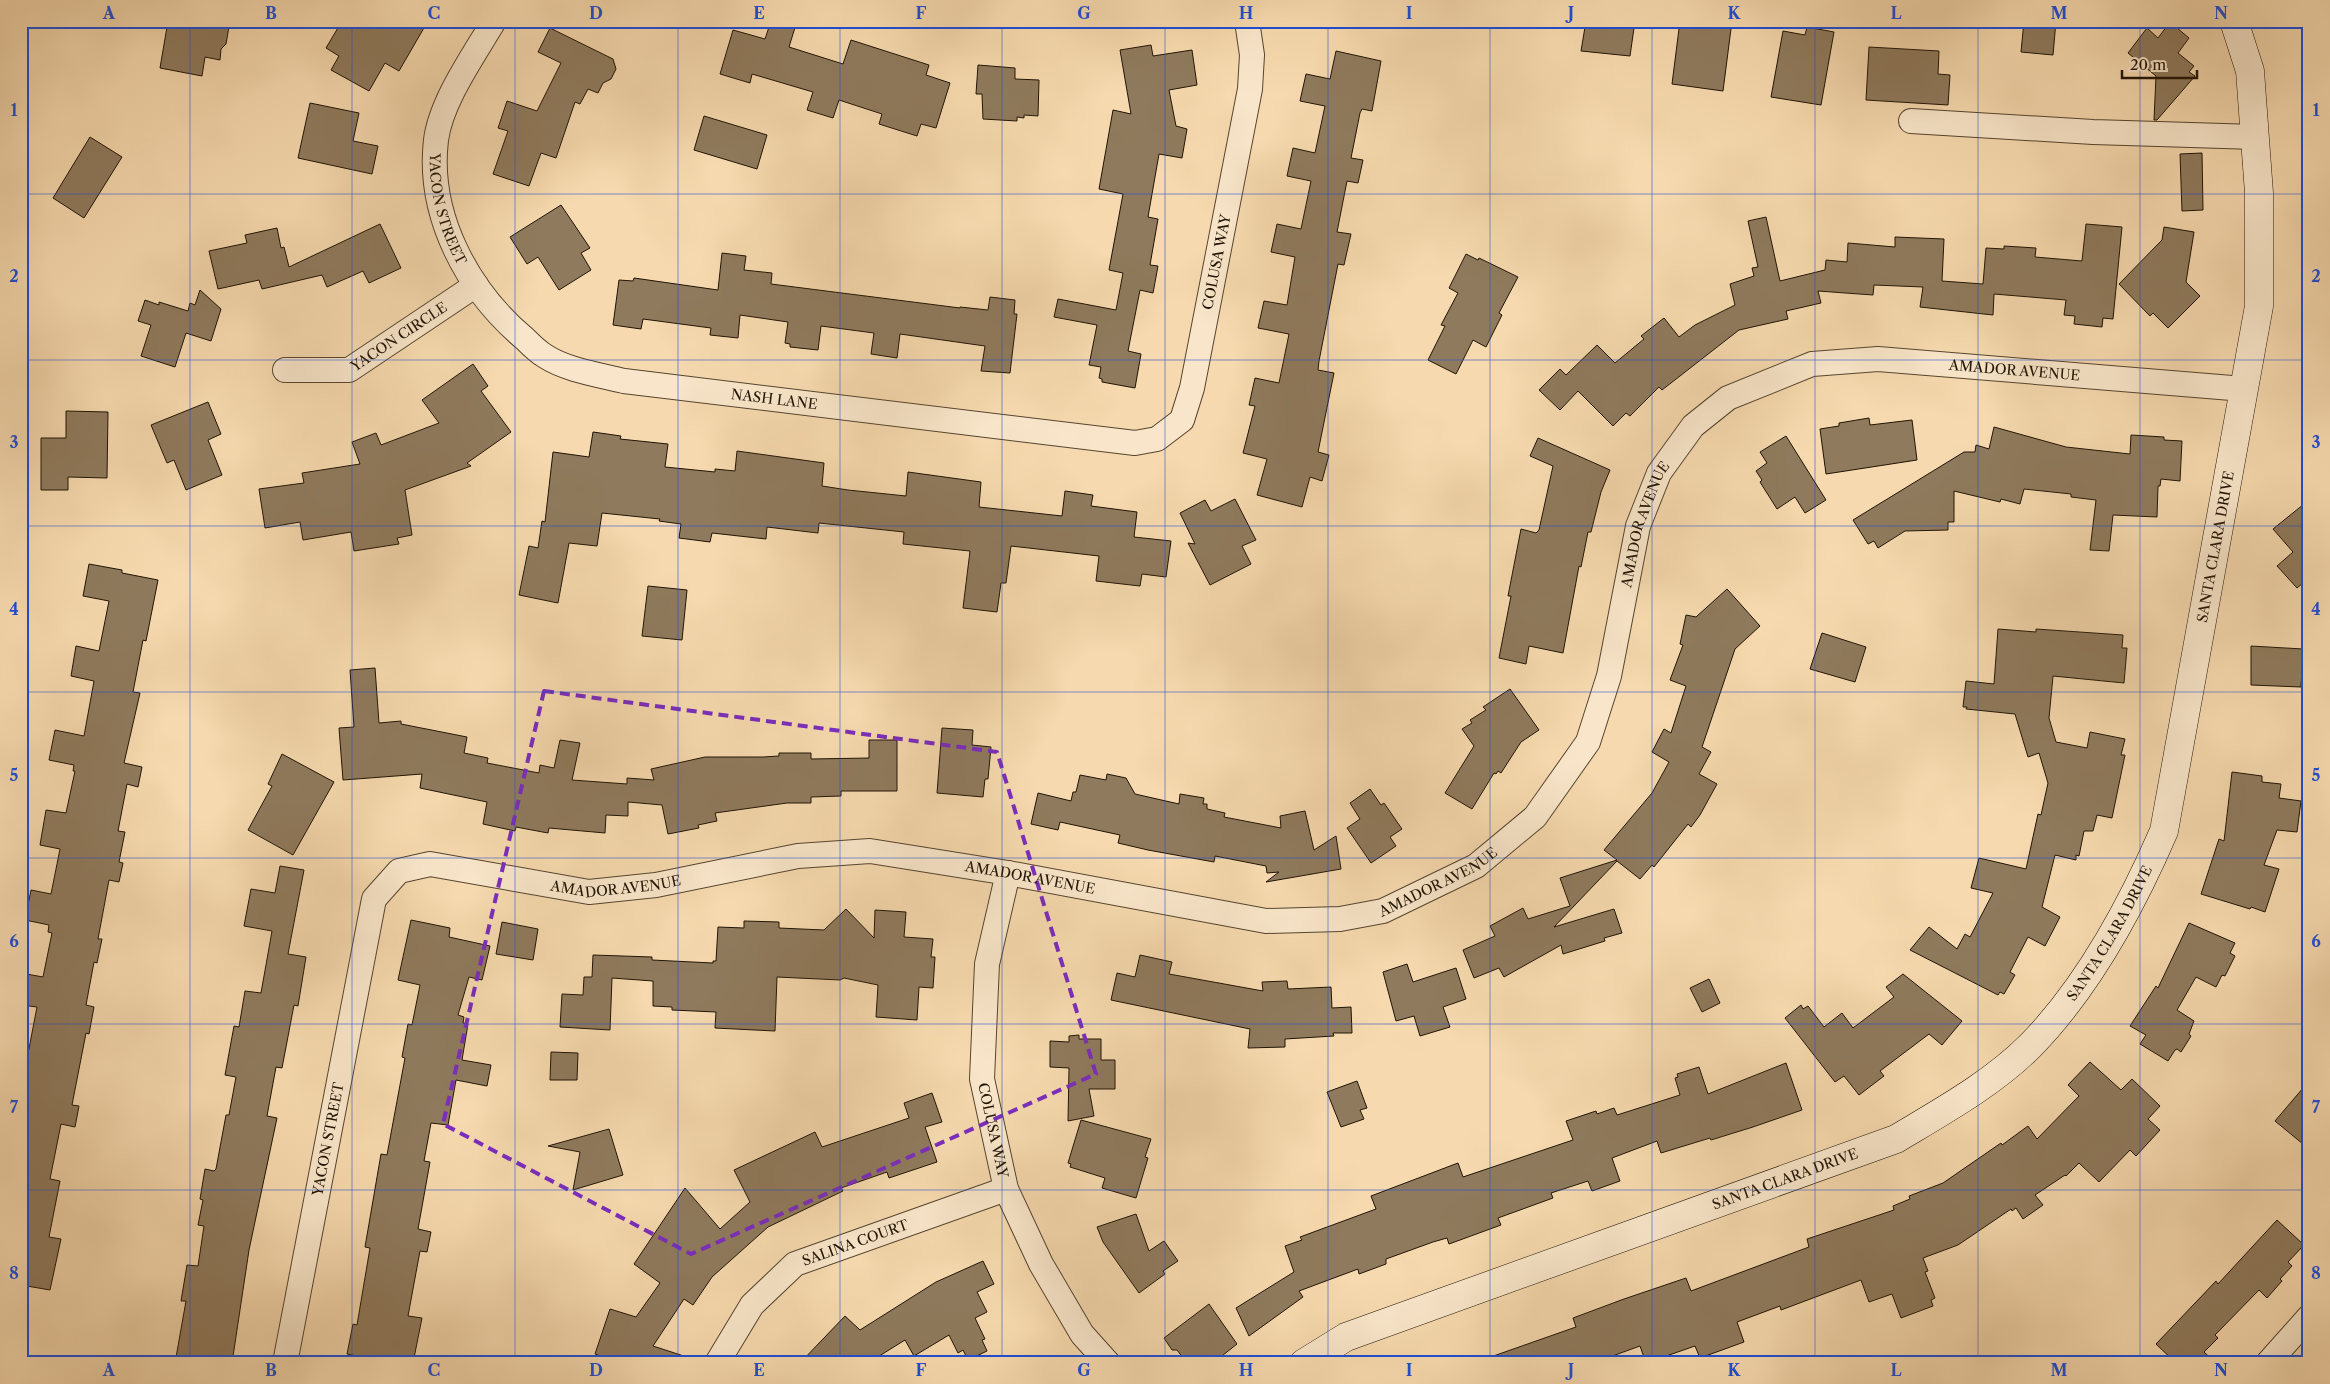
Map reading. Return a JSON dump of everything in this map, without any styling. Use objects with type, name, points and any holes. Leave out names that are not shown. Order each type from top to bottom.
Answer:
[{"type":"street","name":"YACON STREET","points":[[476,285],[463,264],[446,226],[434,181],[436,138],[450,96],[494,21]]},
{"type":"street","name":"COLUSA WAY","points":[[1106,440],[1135,443],[1157,439],[1182,420],[1192,388],[1250,90],[1252,55],[1247,21]]},
{"type":"street","name":"SANTA CLARA DRIVE","points":[[1304,1363],[1346,1337],[1896,1139],[1967,1097],[2029,1047],[2074,996],[2143,879],[2164,831],[2259,306],[2259,193],[2256,137],[2250,71],[2234,21]]},
{"type":"street","points":[[1911,121],[2093,132],[2256,137]]},
{"type":"street","name":"YACON CIRCLE","points":[[285,370],[348,370],[476,285]]},
{"type":"street","name":"NASH LANE","points":[[476,285],[503,321],[545,357],[585,372],[624,381],[1106,440]]},
{"type":"street","name":"AMADOR AVENUE","points":[[371,916],[374,899],[399,871],[430,864],[589,892],[656,886],[798,856],[870,851],[1008,873],[1266,921],[1340,919],[1383,912],[1476,866],[1535,818],[1588,742],[1609,676],[1638,526],[1660,473],[1693,426],[1728,398],[1812,364],[1878,359],[2244,390]]},
{"type":"street","name":"COLUSA WAY","points":[[1008,873],[987,964],[982,1079],[1006,1189],[1046,1272],[1082,1334],[1108,1363]]},
{"type":"street","name":"YACON STREET","points":[[285,1363],[371,916]]},
{"type":"street","name":"SALINA COURT","points":[[717,1363],[752,1306],[795,1264],[1006,1189]]},
{"type":"street","points":[[2268,1363],[2309,1317]]},
{"type":"highlighted area","points":[[544,691],[997,752],[1096,1074],[691,1254],[443,1124]]},
{"type":"building","points":[[168,21],[230,21],[226,44],[221,49],[220,60],[205,57],[202,76],[160,68]]},
{"type":"building","points":[[342,21],[428,21],[399,71],[385,63],[369,91],[331,70],[339,56],[326,48]]},
{"type":"building","points":[[771,21],[797,21],[789,47],[843,64],[851,40],[929,65],[926,75],[950,83],[936,128],[921,124],[917,136],[879,124],[882,114],[839,100],[833,118],[807,110],[813,92],[752,74],[750,83],[720,74],[733,30],[765,39]]},
{"type":"building","points":[[1586,21],[1635,21],[1630,56],[1581,51]]},
{"type":"building","points":[[1680,21],[1732,21],[1723,91],[1672,84]]},
{"type":"building","points":[[2024,21],[2056,21],[2053,55],[2021,52]]},
{"type":"building","points":[[2170,22],[2189,38],[2178,53],[2194,66],[2189,72],[2195,76],[2157,120],[2154,120],[2156,76],[2128,53],[2147,28],[2158,38]]},
{"type":"building","points":[[1807,27],[1834,32],[1821,105],[1771,97],[1783,31],[1805,35]]},
{"type":"building","points":[[550,28],[613,59],[616,69],[611,79],[603,83],[598,93],[588,89],[580,104],[575,102],[556,158],[541,153],[529,186],[493,174],[508,131],[498,128],[507,101],[537,111],[561,63],[538,52]]},
{"type":"building","points":[[1151,45],[1153,56],[1192,50],[1197,85],[1169,90],[1176,126],[1187,129],[1182,158],[1159,154],[1148,217],[1158,219],[1150,265],[1158,266],[1153,293],[1140,290],[1128,351],[1141,354],[1135,388],[1102,382],[1102,379],[1099,378],[1101,367],[1089,365],[1097,325],[1054,317],[1058,299],[1116,310],[1123,273],[1109,270],[1123,194],[1099,189],[1113,110],[1131,114],[1120,50]]},
{"type":"building","points":[[1869,47],[1939,51],[1938,74],[1950,75],[1948,105],[1866,100]]},
{"type":"building","points":[[1336,51],[1381,61],[1372,111],[1362,109],[1360,113],[1351,158],[1363,160],[1358,183],[1347,181],[1337,232],[1351,234],[1344,265],[1338,264],[1319,361],[1318,370],[1334,373],[1318,452],[1329,455],[1322,481],[1310,477],[1302,507],[1257,495],[1267,459],[1243,453],[1255,406],[1249,405],[1255,378],[1279,383],[1289,334],[1258,328],[1264,301],[1287,305],[1295,257],[1271,252],[1277,224],[1301,229],[1311,181],[1287,176],[1293,148],[1315,153],[1325,106],[1300,101],[1306,74],[1330,79]]},
{"type":"building","points":[[978,65],[1015,68],[1015,79],[1039,80],[1038,116],[1024,115],[1024,118],[1017,117],[1017,121],[983,119],[982,94],[976,94]]},
{"type":"building","points":[[310,103],[359,113],[353,141],[378,146],[372,174],[298,158]]},
{"type":"building","points":[[704,116],[767,135],[757,169],[694,150]]},
{"type":"building","points":[[90,137],[122,157],[84,218],[53,198]]},
{"type":"building","points":[[2202,153],[2203,210],[2182,211],[2180,154]]},
{"type":"building","points":[[561,205],[590,248],[581,253],[591,270],[559,290],[538,257],[527,264],[510,237]]},
{"type":"building","points":[[1766,217],[1780,281],[1825,270],[1826,260],[1847,262],[1848,243],[1895,247],[1895,237],[1944,239],[1942,281],[1983,284],[1986,248],[2004,249],[2004,246],[2036,248],[2035,257],[2082,261],[2086,224],[2122,227],[2113,319],[2103,318],[2102,327],[2074,324],[2075,316],[2064,315],[2066,300],[1994,294],[1993,315],[1920,307],[1923,287],[1874,285],[1873,295],[1818,291],[1821,303],[1786,311],[1788,319],[1739,330],[1662,390],[1659,387],[1630,416],[1626,413],[1613,426],[1578,391],[1560,410],[1539,390],[1560,369],[1566,375],[1597,345],[1615,363],[1644,339],[1641,336],[1664,318],[1679,337],[1695,325],[1735,305],[1730,284],[1754,276],[1752,268],[1758,267],[1748,221]]},
{"type":"building","points":[[380,224],[401,268],[369,283],[363,271],[327,287],[322,275],[262,289],[259,280],[218,289],[209,251],[247,243],[245,235],[277,228],[281,248],[284,247],[289,267]]},
{"type":"building","points":[[2164,227],[2194,232],[2186,282],[2200,296],[2168,328],[2153,313],[2150,316],[2119,284],[2162,240]]},
{"type":"building","points":[[722,253],[746,256],[744,270],[772,273],[771,284],[988,310],[990,297],[1015,300],[1014,314],[1017,314],[1010,373],[981,371],[985,346],[900,334],[897,358],[871,354],[874,333],[821,326],[818,350],[790,347],[790,344],[785,343],[788,322],[740,315],[738,338],[710,335],[711,328],[643,319],[641,329],[613,325],[619,280],[633,281],[634,278],[718,290]]},
{"type":"building","points":[[1466,254],[1478,260],[1479,258],[1518,277],[1499,313],[1502,315],[1486,347],[1473,340],[1456,374],[1428,360],[1445,326],[1441,325],[1458,293],[1449,288]]},
{"type":"building","points":[[200,290],[221,309],[211,341],[186,333],[175,367],[141,356],[151,325],[138,321],[145,300],[159,305],[159,302],[188,311],[190,303],[195,305]]},
{"type":"building","points":[[473,364],[488,386],[481,391],[511,432],[467,463],[471,466],[405,490],[412,535],[397,538],[399,544],[354,551],[351,532],[303,540],[300,522],[265,528],[259,489],[304,483],[302,473],[360,464],[352,442],[376,433],[381,445],[439,423],[422,400]]},
{"type":"building","points":[[208,402],[221,434],[208,440],[222,475],[186,490],[174,460],[167,463],[151,425]]},
{"type":"building","points":[[66,411],[108,412],[107,478],[68,477],[68,490],[41,490],[41,438],[66,438]]},
{"type":"building","points":[[1869,418],[1870,425],[1912,420],[1917,460],[1826,474],[1820,429],[1839,426],[1839,423]]},
{"type":"building","points":[[1994,427],[2066,447],[2130,454],[2131,435],[2164,437],[2164,440],[2182,441],[2180,481],[2161,479],[2160,486],[2158,486],[2157,517],[2113,515],[2109,551],[2090,550],[2096,500],[2071,497],[2071,494],[2024,489],[2020,504],[2001,499],[2000,502],[1954,491],[1954,522],[1948,522],[1948,530],[1905,531],[1878,548],[1874,541],[1868,544],[1853,520],[1964,452],[1975,452],[1976,445],[1989,449]]},
{"type":"building","points":[[593,432],[621,436],[620,439],[668,444],[665,467],[715,472],[715,469],[735,471],[737,451],[824,463],[822,486],[848,490],[906,496],[908,472],[981,482],[979,507],[1062,516],[1065,491],[1093,495],[1091,506],[1137,512],[1134,537],[1171,541],[1166,577],[1142,574],[1140,586],[1096,581],[1099,556],[1011,546],[1006,583],[1001,583],[997,612],[963,608],[970,551],[903,544],[904,532],[819,523],[818,533],[767,527],[766,539],[712,533],[710,542],[679,538],[681,524],[659,521],[660,519],[602,513],[597,546],[569,543],[558,603],[519,595],[529,546],[538,548],[542,521],[545,522],[553,452],[589,457]]},
{"type":"building","points":[[1786,436],[1826,500],[1805,513],[1795,497],[1777,509],[1760,482],[1762,480],[1756,471],[1767,463],[1760,452]]},
{"type":"building","points":[[1538,438],[1610,470],[1601,492],[1591,532],[1588,532],[1581,567],[1579,566],[1563,653],[1529,646],[1526,664],[1499,658],[1511,596],[1508,596],[1521,529],[1536,533],[1539,530],[1553,466],[1530,456]]},
{"type":"building","points":[[1235,499],[1256,540],[1242,546],[1251,564],[1210,585],[1188,543],[1195,544],[1180,513],[1205,500],[1211,511]]},
{"type":"building","points":[[2309,500],[2309,578],[2297,588],[2277,566],[2293,552],[2273,529]]},
{"type":"building","points":[[89,564],[122,570],[122,573],[158,580],[146,641],[143,640],[133,692],[140,693],[124,763],[142,767],[138,787],[127,784],[118,831],[125,832],[119,862],[123,863],[119,882],[109,880],[98,939],[102,939],[97,963],[94,962],[86,1005],[94,1007],[89,1034],[86,1033],[72,1105],[79,1106],[75,1127],[61,1124],[50,1179],[60,1181],[49,1237],[61,1239],[50,1290],[21,1285],[21,1058],[27,1059],[37,1007],[21,1005],[21,973],[43,977],[52,933],[48,932],[49,925],[25,920],[31,890],[51,894],[60,849],[40,845],[46,810],[66,813],[75,771],[73,771],[74,765],[49,760],[55,730],[84,736],[94,681],[71,676],[76,646],[99,651],[109,601],[83,596]]},
{"type":"building","points":[[648,586],[687,590],[682,640],[642,636]]},
{"type":"building","points":[[1727,589],[1760,626],[1735,649],[1702,747],[1711,752],[1699,774],[1717,784],[1700,815],[1691,827],[1688,824],[1654,867],[1652,865],[1640,879],[1617,861],[1554,927],[1614,909],[1622,933],[1604,938],[1605,941],[1563,954],[1561,945],[1504,977],[1499,968],[1474,978],[1463,950],[1495,936],[1490,926],[1523,908],[1528,919],[1570,906],[1560,878],[1617,860],[1604,850],[1652,793],[1669,762],[1652,752],[1664,729],[1671,733],[1686,686],[1670,680],[1683,645],[1680,644],[1686,615],[1696,617]]},
{"type":"building","points":[[1998,629],[2036,632],[2036,629],[2123,635],[2122,648],[2127,648],[2124,683],[2053,676],[2049,718],[2056,742],[2087,748],[2090,732],[2125,739],[2121,755],[2125,755],[2112,818],[2097,815],[2093,831],[2084,831],[2079,856],[2076,855],[2076,860],[2055,855],[2042,907],[2060,917],[2045,946],[2028,937],[2010,972],[2015,975],[2004,994],[2000,992],[1998,995],[1910,950],[1929,927],[1957,949],[1965,934],[1970,937],[1993,893],[1971,888],[1979,858],[2026,869],[2038,814],[2041,815],[2048,783],[2039,753],[2028,757],[2015,714],[1966,709],[1967,707],[1963,707],[1966,681],[1994,684]]},
{"type":"building","points":[[1822,633],[1866,647],[1855,682],[1810,669]]},
{"type":"building","points":[[2251,646],[2303,649],[2301,687],[2251,685]]},
{"type":"building","points":[[375,668],[379,723],[401,721],[401,724],[467,737],[464,753],[488,758],[487,763],[539,773],[540,765],[554,768],[560,740],[580,743],[572,780],[627,784],[627,778],[654,780],[651,769],[705,757],[763,757],[779,756],[779,753],[811,753],[811,759],[869,758],[869,740],[897,740],[897,791],[841,791],[841,796],[811,797],[811,803],[787,803],[715,813],[717,821],[698,825],[699,828],[668,834],[662,805],[628,802],[628,816],[606,815],[605,833],[549,828],[548,833],[516,827],[515,831],[483,824],[487,802],[420,788],[422,774],[343,780],[339,728],[354,727],[350,670]]},
{"type":"building","points":[[1510,689],[1539,730],[1521,742],[1501,773],[1498,771],[1496,774],[1494,773],[1472,809],[1445,793],[1474,746],[1462,729],[1472,723],[1470,720],[1486,710],[1483,707]]},
{"type":"building","points":[[942,728],[973,730],[972,745],[991,747],[988,779],[985,779],[983,797],[937,793]]},
{"type":"building","points":[[282,754],[334,782],[293,855],[248,830],[272,786],[268,784]]},
{"type":"building","points":[[2232,772],[2262,776],[2262,782],[2281,784],[2279,798],[2301,801],[2297,832],[2277,830],[2264,865],[2279,869],[2265,912],[2201,894],[2219,839],[2224,841]]},
{"type":"building","points":[[1107,774],[1126,778],[1135,794],[1179,804],[1180,794],[1204,798],[1203,804],[1207,804],[1207,809],[1225,813],[1224,817],[1281,828],[1280,816],[1305,811],[1314,850],[1336,836],[1341,869],[1266,882],[1279,872],[1267,873],[1266,866],[1215,856],[1214,862],[1148,850],[1118,843],[1120,835],[1060,822],[1058,830],[1031,824],[1038,793],[1071,801],[1073,792],[1076,792],[1080,775],[1106,780]]},
{"type":"building","points":[[1370,789],[1381,805],[1384,803],[1402,829],[1390,837],[1396,846],[1371,863],[1347,828],[1360,819],[1350,803]]},
{"type":"building","points":[[280,866],[304,870],[288,954],[306,957],[298,1006],[294,1005],[282,1068],[276,1067],[267,1116],[277,1118],[249,1250],[232,1363],[175,1363],[186,1301],[181,1301],[187,1265],[198,1266],[204,1226],[198,1225],[203,1200],[200,1199],[205,1169],[214,1171],[216,1169],[226,1115],[229,1115],[236,1077],[225,1075],[234,1026],[239,1027],[245,991],[261,993],[272,931],[244,926],[251,889],[275,893]]},
{"type":"building","points":[[846,909],[874,938],[875,910],[906,912],[904,937],[933,939],[931,957],[935,957],[933,988],[919,987],[917,1020],[876,1017],[878,985],[844,978],[840,980],[777,977],[775,1031],[715,1028],[716,1012],[672,1010],[672,1007],[653,1006],[653,981],[612,978],[610,1030],[560,1027],[562,994],[583,995],[584,977],[592,977],[593,955],[652,957],[652,960],[713,963],[713,961],[716,961],[718,927],[744,928],[744,921],[779,922],[779,928],[824,930]]},
{"type":"building","points":[[411,920],[450,928],[449,937],[490,946],[482,980],[469,977],[458,1015],[464,1017],[463,1023],[468,1024],[462,1060],[491,1065],[487,1086],[456,1080],[448,1125],[431,1123],[424,1161],[430,1162],[418,1229],[431,1232],[427,1252],[420,1251],[408,1316],[422,1318],[413,1363],[393,1363],[347,1354],[353,1324],[357,1325],[370,1248],[365,1247],[381,1154],[387,1155],[405,1058],[402,1057],[408,1024],[412,1025],[420,985],[398,980]]},
{"type":"building","points":[[502,922],[538,929],[533,960],[496,954]]},
{"type":"building","points":[[2189,923],[2235,943],[2230,953],[2235,956],[2225,976],[2222,975],[2216,987],[2196,977],[2177,1010],[2194,1021],[2189,1034],[2191,1036],[2181,1052],[2177,1049],[2175,1050],[2168,1061],[2140,1044],[2146,1035],[2130,1026],[2156,986],[2158,988]]},
{"type":"building","points":[[1140,955],[1172,962],[1169,974],[1263,991],[1262,982],[1287,981],[1288,989],[1331,987],[1332,1008],[1351,1007],[1352,1033],[1333,1033],[1334,1036],[1285,1039],[1285,1047],[1248,1048],[1250,1029],[1111,1000],[1117,973],[1135,977]]},
{"type":"building","points":[[1407,964],[1413,982],[1456,968],[1466,999],[1443,1007],[1450,1027],[1420,1036],[1414,1016],[1396,1021],[1383,972]]},
{"type":"building","points":[[1903,974],[1962,1021],[1942,1045],[1929,1034],[1880,1071],[1884,1076],[1859,1095],[1844,1076],[1835,1082],[1785,1018],[1801,1005],[1803,1009],[1808,1006],[1824,1027],[1842,1013],[1853,1028],[1894,997],[1886,987]]},
{"type":"building","points":[[1709,979],[1720,1003],[1702,1012],[1690,988]]},
{"type":"building","points":[[1079,1035],[1079,1039],[1101,1039],[1101,1060],[1115,1060],[1115,1089],[1089,1089],[1094,1116],[1068,1121],[1069,1068],[1050,1067],[1050,1041],[1069,1042],[1069,1036]]},
{"type":"building","points":[[551,1052],[578,1053],[577,1080],[550,1080]]},
{"type":"building","points":[[2090,1062],[2121,1090],[2132,1079],[2160,1106],[2148,1119],[2160,1130],[2136,1156],[2130,1150],[2099,1182],[2079,1163],[2066,1176],[2035,1195],[2043,1205],[2023,1219],[2016,1208],[2012,1211],[2011,1209],[1958,1245],[1923,1258],[1928,1271],[1925,1272],[1935,1298],[1931,1300],[1933,1306],[1901,1318],[1892,1294],[1869,1302],[1861,1280],[1781,1310],[1780,1306],[1737,1322],[1744,1342],[1700,1358],[1695,1346],[1646,1363],[1640,1346],[1593,1363],[1482,1363],[1482,1360],[1576,1327],[1573,1318],[1624,1299],[1686,1278],[1691,1291],[1809,1247],[1807,1239],[1894,1210],[1893,1206],[1910,1199],[1909,1196],[1943,1183],[2028,1126],[2037,1139],[2079,1096],[2068,1085]]},
{"type":"building","points":[[1786,1063],[1802,1110],[1711,1140],[1710,1138],[1661,1153],[1657,1141],[1612,1158],[1620,1181],[1592,1191],[1588,1181],[1551,1193],[1553,1198],[1498,1218],[1501,1225],[1449,1244],[1447,1238],[1433,1242],[1386,1259],[1386,1264],[1359,1274],[1358,1269],[1299,1291],[1303,1297],[1249,1336],[1236,1308],[1294,1272],[1285,1246],[1302,1240],[1300,1237],[1376,1209],[1371,1196],[1458,1163],[1463,1177],[1573,1140],[1566,1121],[1596,1111],[1597,1114],[1614,1108],[1617,1115],[1680,1095],[1675,1078],[1678,1077],[1677,1074],[1699,1067],[1708,1094]]},
{"type":"building","points":[[1357,1081],[1367,1108],[1360,1110],[1364,1119],[1341,1127],[1327,1092]]},
{"type":"building","points":[[2309,1081],[2309,1149],[2275,1121]]},
{"type":"building","points":[[932,1093],[942,1122],[925,1127],[937,1162],[889,1178],[887,1172],[841,1188],[843,1191],[768,1227],[712,1277],[693,1305],[684,1299],[653,1346],[693,1359],[692,1363],[608,1363],[609,1359],[595,1354],[610,1309],[636,1317],[660,1283],[634,1264],[685,1188],[720,1229],[750,1202],[734,1170],[815,1132],[822,1147],[909,1118],[904,1103]]},
{"type":"building","points":[[1081,1120],[1151,1139],[1145,1157],[1148,1158],[1136,1198],[1102,1188],[1105,1178],[1070,1167],[1071,1164],[1068,1163]]},
{"type":"building","points":[[609,1129],[623,1175],[573,1190],[580,1152],[548,1146]]},
{"type":"building","points":[[1136,1214],[1149,1251],[1164,1241],[1178,1261],[1163,1271],[1165,1274],[1139,1293],[1103,1242],[1097,1227]]},
{"type":"building","points":[[2277,1220],[2304,1245],[2288,1262],[2292,1266],[2280,1279],[2282,1281],[2267,1298],[2259,1290],[2215,1335],[2218,1338],[2204,1352],[2216,1363],[2176,1363],[2156,1344],[2216,1281],[2218,1284]]},
{"type":"building","points":[[983,1261],[994,1284],[977,1292],[987,1312],[975,1318],[985,1339],[982,1340],[987,1351],[968,1360],[963,1350],[958,1353],[949,1335],[914,1356],[905,1340],[868,1363],[800,1363],[845,1316],[860,1330],[936,1282]]},
{"type":"building","points":[[1209,1304],[1237,1344],[1213,1363],[1187,1363],[1177,1350],[1172,1350],[1164,1338]]}]
